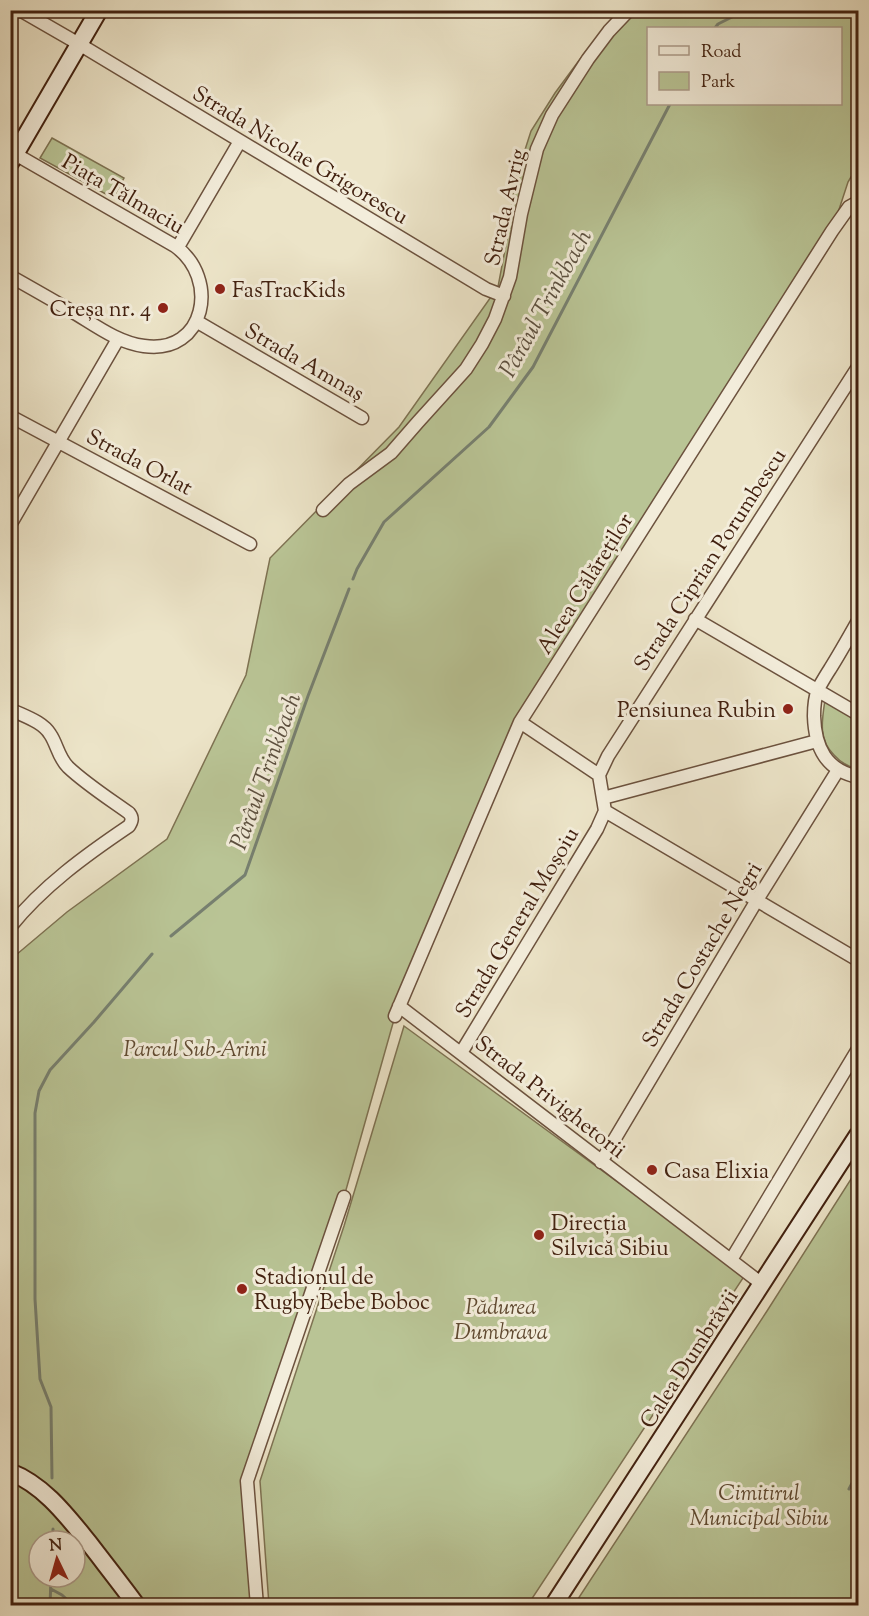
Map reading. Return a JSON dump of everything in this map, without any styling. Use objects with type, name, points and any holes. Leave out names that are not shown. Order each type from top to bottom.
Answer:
[{"type":"main road","points":[[12,156],[99,10]]},
{"type":"main road","name":"Calea Dumbrăvii","points":[[554,1605],[858,1135]]},
{"type":"main road","points":[[10,1472],[39,1490],[66,1515],[137,1605]]},
{"type":"street","name":"Strada Nicolae Grigorescu","points":[[20,10],[486,289],[504,296]]},
{"type":"street","name":"Strada Avrig","points":[[323,510],[349,484],[391,453],[466,369],[482,344],[495,319],[510,277],[521,214],[537,149],[552,115],[582,68],[629,10]]},
{"type":"street","points":[[178,247],[240,141]]},
{"type":"street","name":"Piața Tălmaciu","points":[[12,156],[187,254],[194,264],[200,283],[201,303],[196,321]]},
{"type":"street","name":"Aleea Călăreților","points":[[397,1011],[520,722],[832,231],[849,207],[858,202]]},
{"type":"street","points":[[10,276],[118,339],[142,346],[166,346],[175,343],[183,338],[196,321]]},
{"type":"street","name":"Strada Amnaș","points":[[196,321],[362,418]]},
{"type":"street","points":[[10,525],[118,339]]},
{"type":"street","name":"Strada Ciprian Porumbescu","points":[[599,776],[608,756],[858,367]]},
{"type":"street","name":"Strada Orlat","points":[[10,416],[250,544]]},
{"type":"street","points":[[695,619],[858,714]]},
{"type":"street","points":[[858,621],[818,690],[814,713],[817,741],[829,762],[838,770],[858,777]]},
{"type":"street","points":[[10,709],[45,727],[67,765],[131,816],[132,821],[129,826],[92,851],[15,913],[10,927]]},
{"type":"street","points":[[520,722],[599,776],[605,811],[858,960]]},
{"type":"street","points":[[603,798],[817,741]]},
{"type":"street","name":"Strada Costache Negri","points":[[602,1162],[757,900],[838,770]]},
{"type":"street","name":"Strada General Moșoiu","points":[[461,1053],[597,829],[605,811]]},
{"type":"street","name":"Strada Privighetorii","points":[[397,1011],[461,1053],[762,1284]]},
{"type":"street","name":"Calea Dumbrăvii","points":[[731,1260],[858,1049]]},
{"type":"street","points":[[256,1605],[247,1481],[344,1197]]},
{"type":"green space","name":"Parcul Sub-Arini","points":[[622,10],[858,11],[858,165],[848,182],[832,231],[520,722],[395,1016],[344,1197],[250,1472],[257,1605],[11,1605],[10,960],[67,912],[167,839],[246,675],[270,558],[399,427],[498,287],[515,181],[531,131],[586,51]]},
{"type":"green space","points":[[52,138],[124,178],[113,198],[40,158]]},
{"type":"green space","points":[[825,700],[858,719],[858,769],[839,760],[825,742],[822,729]]},
{"type":"green space","name":"Pădurea Dumbrava","points":[[404,1026],[745,1275],[531,1600],[539,1605],[269,1605],[260,1481],[344,1226]]},
{"type":"green space","name":"Cimitirul Municipal Sibiu","points":[[858,1168],[858,1605],[574,1605],[767,1311]]},
{"type":"waterway","name":"Pârâul Trinkbach","points":[[716,27],[743,10]]},
{"type":"waterway","name":"Pârâul Trinkbach","points":[[353,579],[384,522],[489,427],[533,367],[669,105]]},
{"type":"waterway","name":"Pârâul Trinkbach","points":[[171,936],[245,875],[308,696],[349,589]]},
{"type":"waterway","name":"Pârâul Trinkbach","points":[[52,1478],[51,1407],[40,1379],[35,1299],[35,1113],[39,1091],[50,1070],[152,954]]},
{"type":"waterway","points":[[849,1489],[858,1472]]},
{"type":"waterway","points":[[51,1589],[74,1606]]},
{"type":"waterway","name":"Pârâul Trinkbach","points":[[50,1606],[51,1589]]},
{"type":"place","name":"FasTracKids","points":[[220,289]]},
{"type":"place","name":"Creșa nr. 4","points":[[163,308]]},
{"type":"place","name":"Pensiunea Rubin","points":[[788,709]]},
{"type":"place","name":"Casa Elixia","points":[[652,1170]]},
{"type":"place","name":"Direcția Silvică Sibiu","points":[[539,1235]]},
{"type":"place","name":"Stadionul de Rugby Bebe Boboc","points":[[242,1289]]}]
